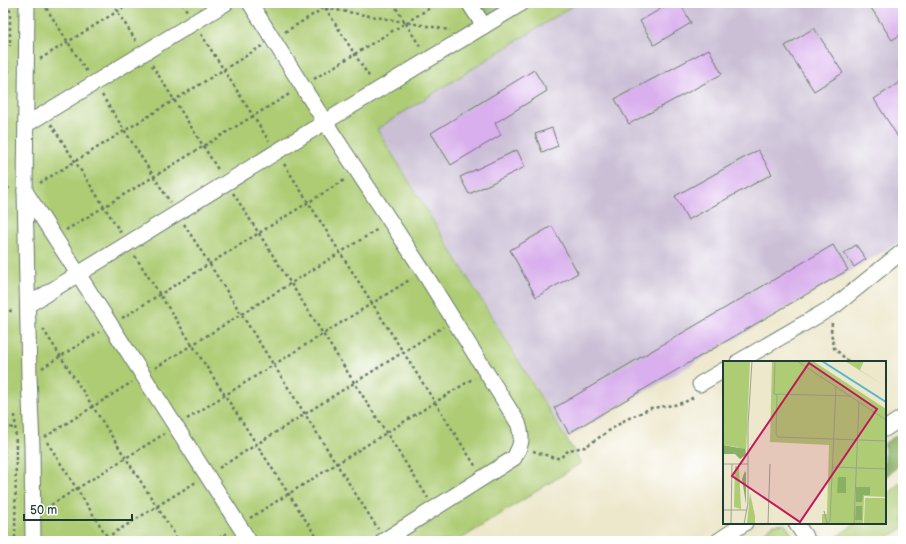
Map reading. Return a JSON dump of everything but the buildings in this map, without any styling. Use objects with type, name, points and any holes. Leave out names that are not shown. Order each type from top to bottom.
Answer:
[{"type":"street","points":[[27,3],[27,124],[25,191],[33,541]]},
{"type":"street","points":[[27,124],[226,3]]},
{"type":"street","points":[[250,3],[325,122],[423,271],[518,423],[522,435],[521,446],[514,458],[384,540]]},
{"type":"street","points":[[469,3],[478,30]]},
{"type":"street","points":[[28,305],[325,122],[522,3]]},
{"type":"street","points":[[25,191],[249,541]]},
{"type":"street","points":[[740,361],[836,305],[903,251]]},
{"type":"street","points":[[700,384],[723,371]]},
{"type":"street","points":[[886,428],[903,417]]},
{"type":"street","points":[[718,541],[744,524]]},
{"type":"street","points":[[797,524],[808,541]]},
{"type":"path","points":[[43,3],[242,314],[384,540]]},
{"type":"path","points":[[112,3],[434,508]]},
{"type":"path","points":[[27,68],[132,3]]},
{"type":"path","points":[[182,3],[483,478]]},
{"type":"path","points":[[296,3],[405,23],[478,30]]},
{"type":"path","points":[[322,3],[378,90]]},
{"type":"path","points":[[25,191],[332,3]]},
{"type":"path","points":[[393,3],[429,60]]},
{"type":"path","points":[[54,238],[438,3]]},
{"type":"path","points":[[3,71],[10,71]]},
{"type":"path","points":[[44,114],[319,541]]},
{"type":"path","points":[[29,376],[358,172]]},
{"type":"path","points":[[44,438],[391,221]]},
{"type":"path","points":[[32,516],[423,271]]},
{"type":"path","points":[[836,305],[831,332],[834,348],[848,361]]},
{"type":"path","points":[[3,310],[12,311]]},
{"type":"path","points":[[101,541],[454,321]]},
{"type":"path","points":[[40,324],[179,541]]},
{"type":"path","points":[[3,348],[5,541]]},
{"type":"path","points":[[214,541],[485,371]]},
{"type":"path","points":[[521,446],[555,458],[560,458],[569,450],[585,447],[625,420],[651,408],[685,402],[695,397],[700,384]]},
{"type":"path","points":[[31,417],[110,541]]},
{"type":"path","points":[[4,427],[15,428]]},
{"type":"shaded area","points":[[577,3],[903,3],[903,240],[567,438],[377,128]]},
{"type":"green space","points":[[3,3],[577,3],[377,129],[581,463],[458,541],[3,541]]},
{"type":"green space","points":[[474,3],[513,3],[486,20]]},
{"type":"green space","points":[[903,431],[903,462],[886,476],[886,442]]},
{"type":"green space","points":[[903,481],[903,528],[882,541],[831,541],[855,524],[886,524],[886,499],[895,487]]},
{"type":"green space","points":[[785,524],[796,541],[751,541],[774,525]]}]
